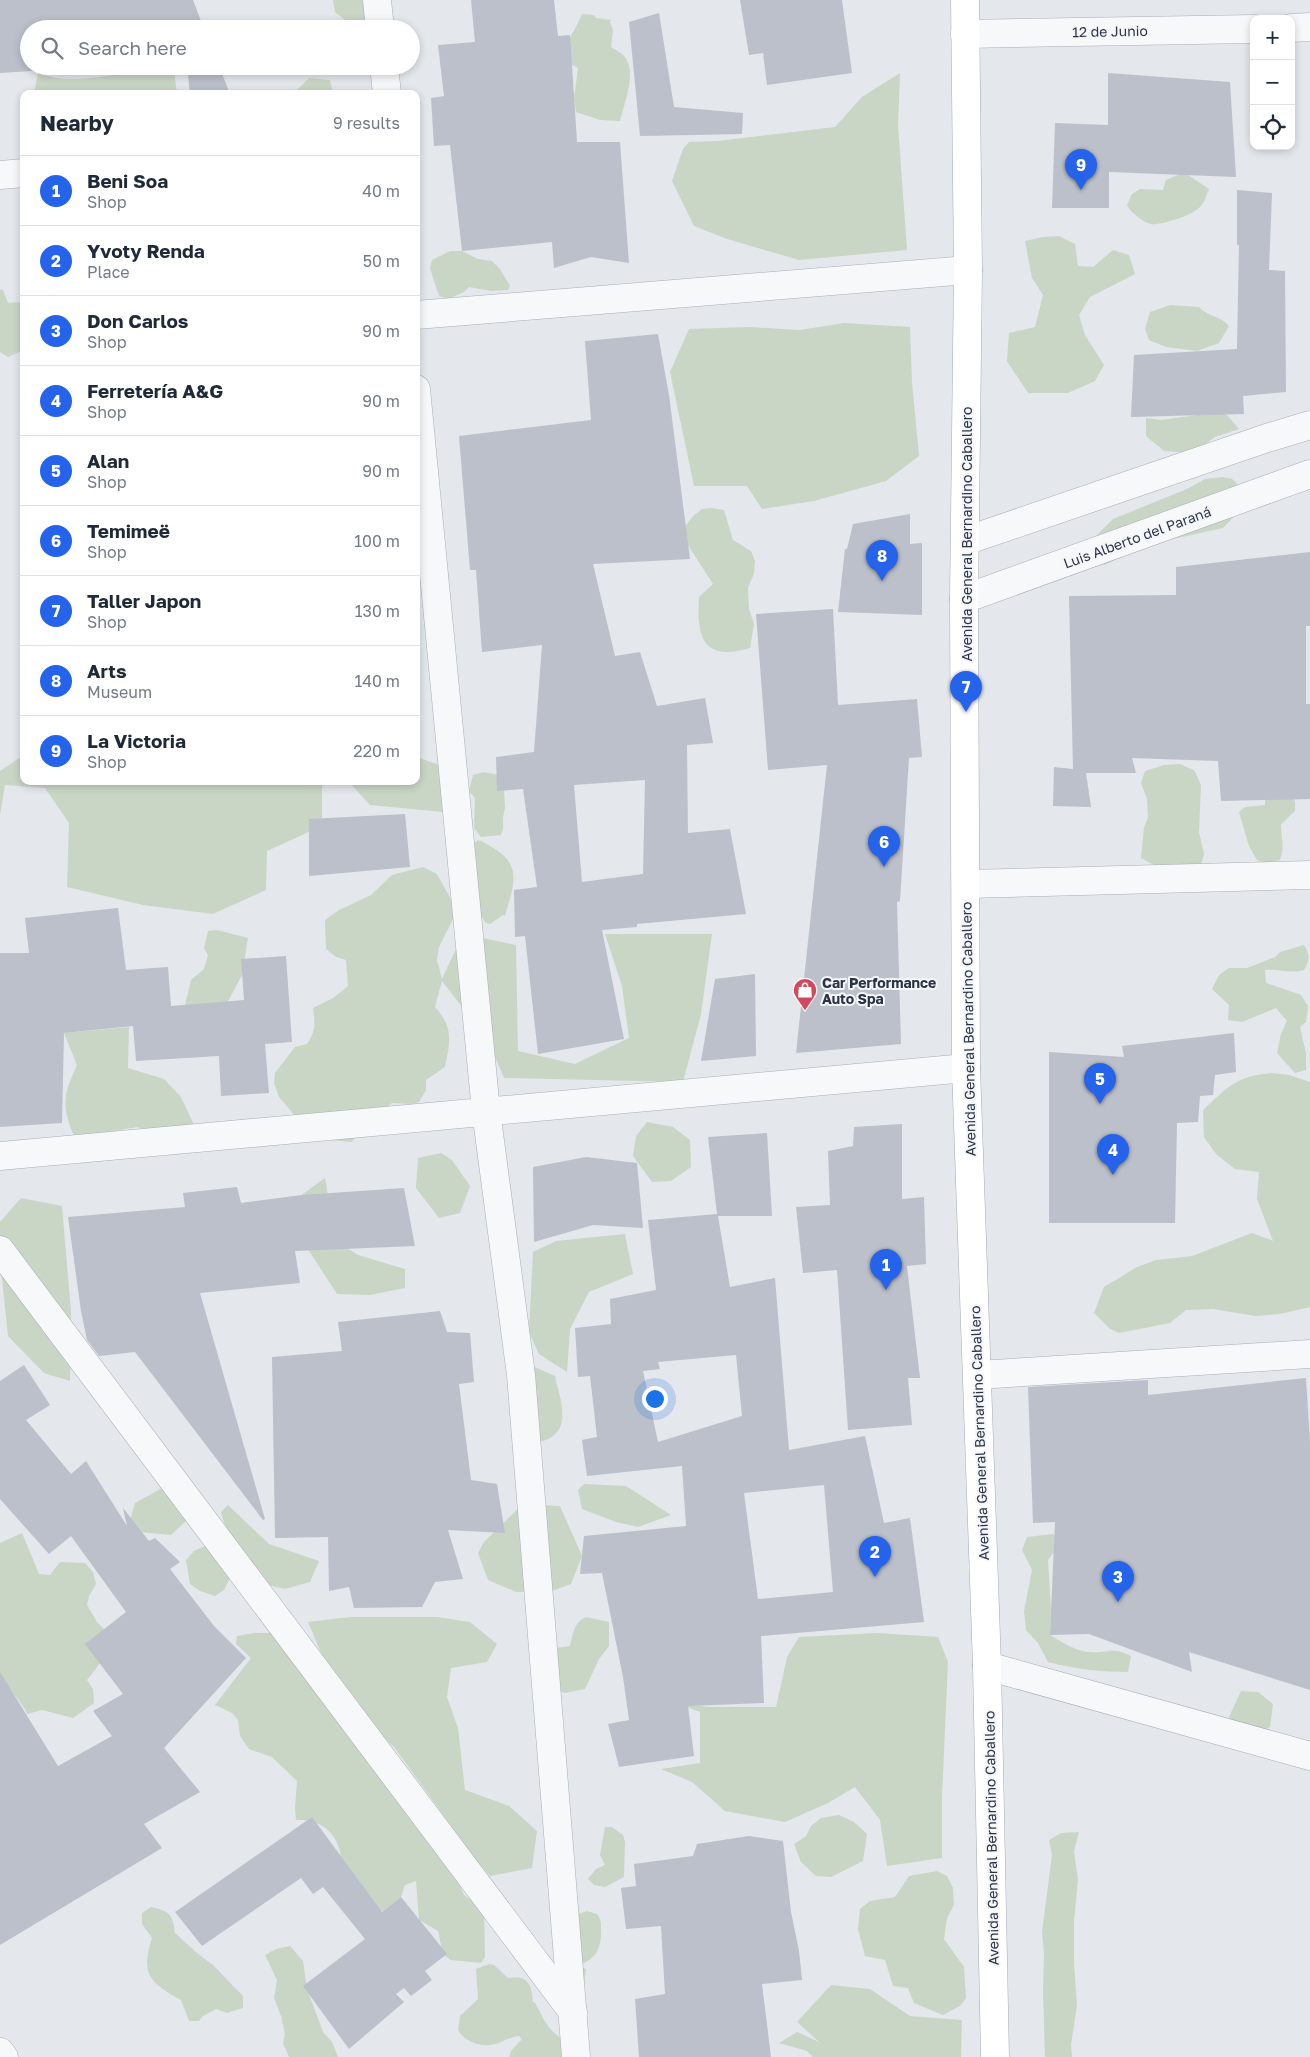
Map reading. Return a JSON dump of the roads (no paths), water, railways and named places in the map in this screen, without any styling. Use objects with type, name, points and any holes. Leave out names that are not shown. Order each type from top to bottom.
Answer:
[{"type":"main road","name":"Avenida General Bernardino Caballero","points":[[965,0],[968,270],[964,599],[966,1068],[987,1666],[995,2057]]},
{"type":"street","points":[[377,0],[379,20]]},
{"type":"street","points":[[1295,28],[1310,27]]},
{"type":"street","name":"12 de Junio","points":[[966,34],[1250,28]]},
{"type":"street","points":[[385,75],[387,90]]},
{"type":"street","points":[[0,175],[20,173]]},
{"type":"street","points":[[420,315],[968,270]]},
{"type":"street","points":[[965,541],[1310,425]]},
{"type":"street","points":[[420,430],[486,1111],[521,1375],[576,2057]]},
{"type":"street","name":"Luis Alberto del Paraná","points":[[964,599],[1310,474]]},
{"type":"street","points":[[966,884],[1310,875]]},
{"type":"street","points":[[0,1156],[966,1068]]},
{"type":"street","points":[[0,1250],[572,2012]]},
{"type":"street","points":[[977,1375],[1310,1354]]},
{"type":"street","points":[[987,1666],[1310,1756]]},
{"type":"street","points":[[0,2052],[4,2057]]},
{"type":"place","name":"La Victoria","points":[[1081,190]]},
{"type":"place","name":"Arts","points":[[882,581]]},
{"type":"place","name":"Taller Japon","points":[[966,712]]},
{"type":"place","name":"Temimeë","points":[[884,867]]},
{"type":"place","name":"Car Performance Auto Spa","points":[[805,1011]]},
{"type":"place","name":"Alan","points":[[1100,1104]]},
{"type":"place","name":"Ferretería A&G","points":[[1113,1175]]},
{"type":"place","name":"Beni Soa","points":[[886,1290]]},
{"type":"place","name":"Yvoty Renda","points":[[875,1577]]},
{"type":"place","name":"Don Carlos","points":[[1118,1602]]}]
